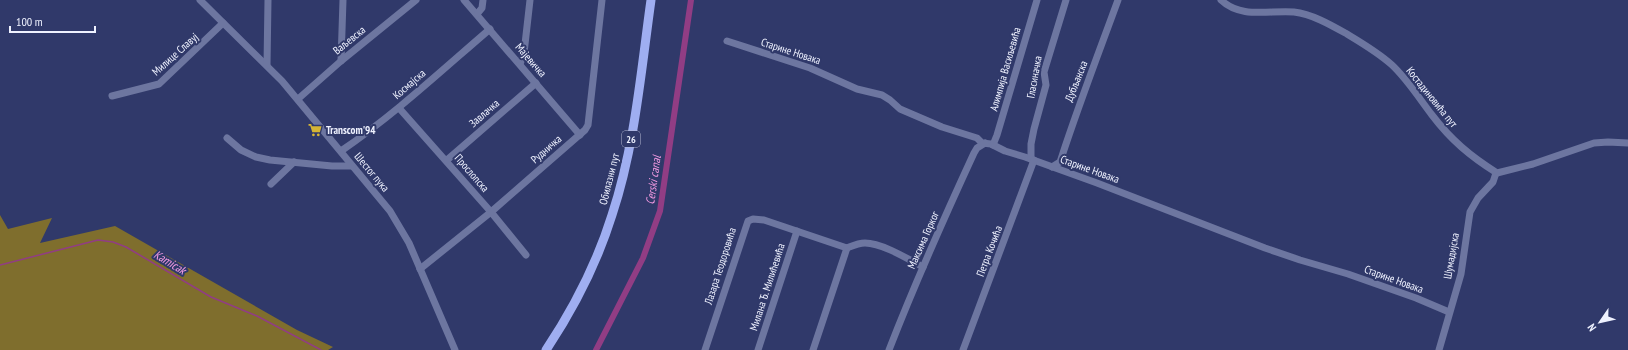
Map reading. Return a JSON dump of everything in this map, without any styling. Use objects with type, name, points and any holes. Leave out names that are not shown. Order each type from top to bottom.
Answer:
[{"type":"main road","name":"Обилазни пут","points":[[546,350],[582,288],[599,252],[614,209],[631,140],[651,0]]},
{"type":"street","name":"Шестог пука","points":[[200,0],[267,65],[390,211],[409,243],[455,350]]},
{"type":"street","points":[[267,65],[268,0]]},
{"type":"street","points":[[341,61],[343,0]]},
{"type":"street","points":[[404,0],[405,9]]},
{"type":"street","name":"Ваљевска","points":[[298,100],[341,61],[416,0]]},
{"type":"street","name":"Мајевичка","points":[[464,0],[580,135]]},
{"type":"street","points":[[477,14],[482,8],[483,0]]},
{"type":"street","points":[[520,64],[524,53],[530,0]]},
{"type":"street","name":"Рудничка","points":[[420,269],[491,212],[580,135],[588,125],[602,0]]},
{"type":"street","name":"Алимпија Васиљевића","points":[[993,145],[1037,0]]},
{"type":"street","name":"Гласиначка","points":[[1032,160],[1031,144],[1046,84],[1044,72],[1066,0]]},
{"type":"street","name":"Дубљанска","points":[[1052,167],[1060,162],[1078,107],[1118,0]]},
{"type":"street","name":"Костадиновића пут","points":[[1221,0],[1234,10],[1249,12],[1295,12],[1310,16],[1346,33],[1372,49],[1392,65],[1402,76],[1432,116],[1459,146],[1496,173]]},
{"type":"street","name":"Милице Славуј","points":[[112,96],[159,84],[223,23]]},
{"type":"street","name":"Космајска","points":[[341,151],[367,134],[399,108],[490,29]]},
{"type":"street","name":"Старине Новака","points":[[728,41],[810,68],[856,89],[882,95],[900,109],[942,127],[976,138],[985,144],[993,145],[1005,151],[1097,183],[1265,248],[1348,274],[1416,298],[1449,312]]},
{"type":"street","name":"Завлачка","points":[[447,160],[536,83]]},
{"type":"street","name":"Прослопска","points":[[399,108],[447,160],[526,255]]},
{"type":"street","points":[[227,138],[242,150],[256,157],[281,162],[352,166]]},
{"type":"street","points":[[1496,173],[1532,164],[1594,143],[1628,143]]},
{"type":"street","name":"Максима Горког","points":[[889,350],[923,267],[974,153],[980,146],[985,144]]},
{"type":"street","name":"Петра Кочића","points":[[963,350],[1032,160]]},
{"type":"street","points":[[271,184],[294,162]]},
{"type":"street","name":"Шумадијска","points":[[1440,350],[1449,312],[1461,274],[1470,212],[1478,198],[1493,182],[1496,173]]},
{"type":"street","name":"Лазара Теодоровића","points":[[705,350],[748,221],[754,218],[764,220],[847,248]]},
{"type":"street","name":"Милана Ђ. Милићевића","points":[[758,350],[797,231]]},
{"type":"street","points":[[813,350],[847,248],[859,244],[870,243],[887,249],[923,267]]},
{"type":"shaded area","points":[[0,215],[8,229],[52,218],[40,243],[115,226],[297,330],[333,347],[328,350],[0,350]]},
{"type":"waterway","name":"Cerski canal","points":[[596,350],[643,258],[660,211],[691,0]]},
{"type":"waterway","name":"Kamicak","points":[[0,265],[98,240],[113,242],[126,247],[211,297],[257,316],[321,350]]},
{"type":"place","name":"Transcom'94","points":[[315,130]]}]
